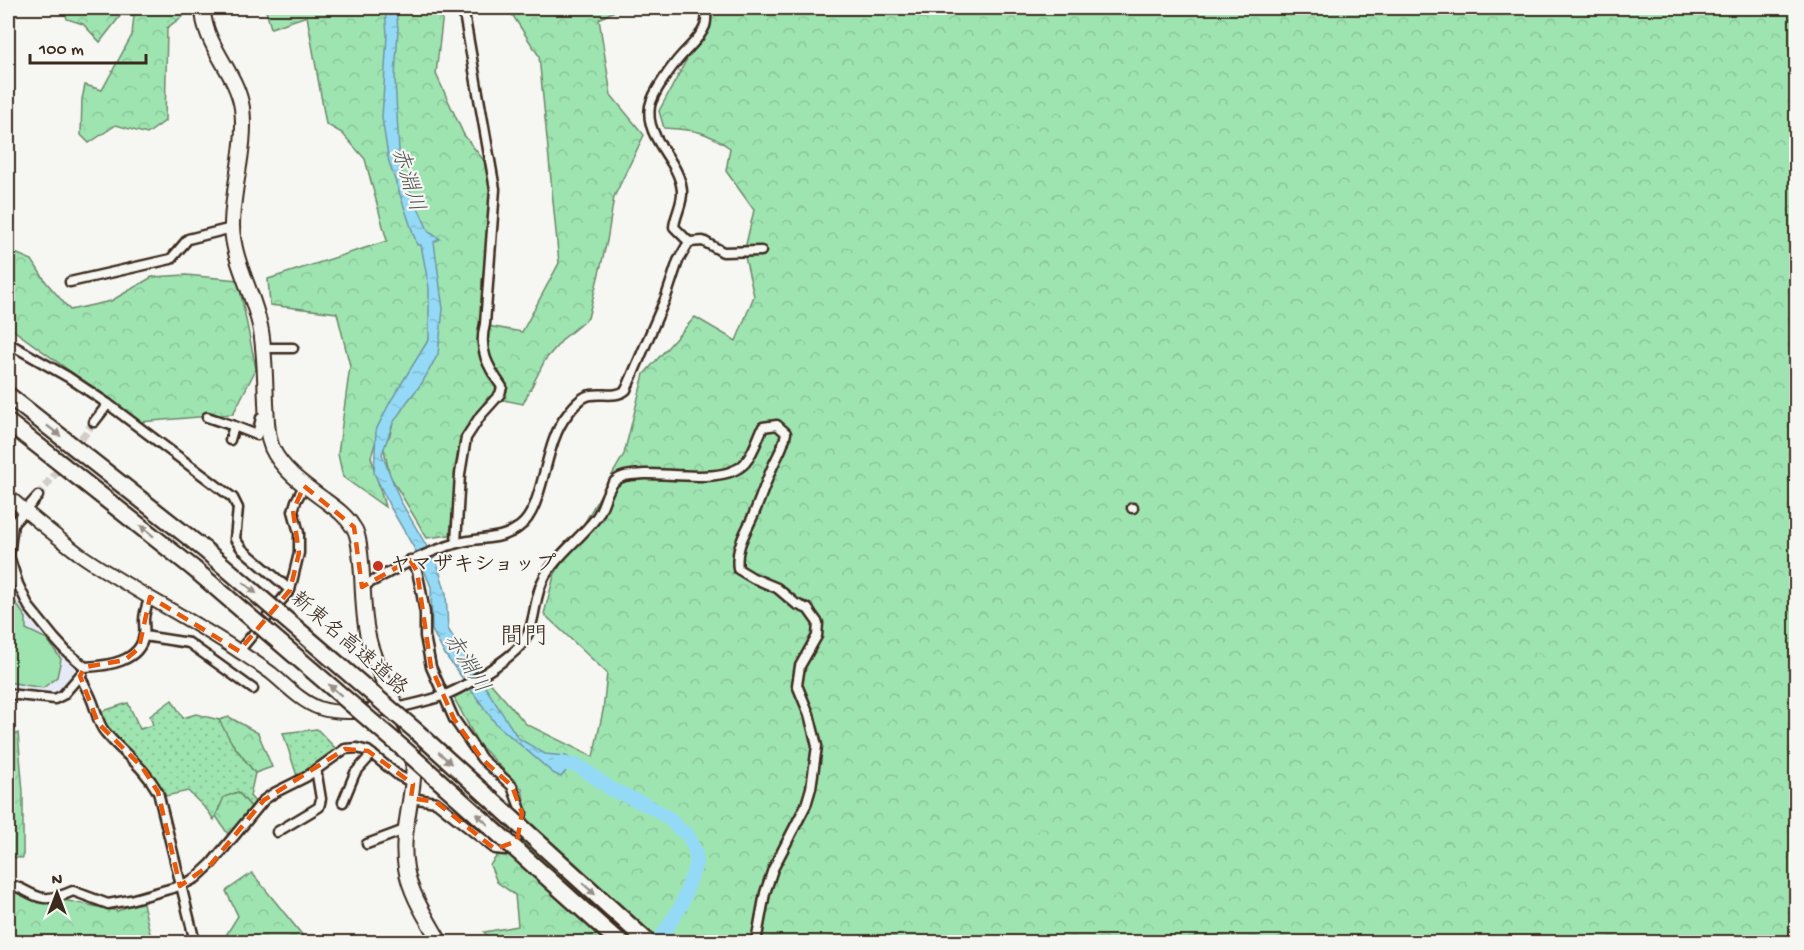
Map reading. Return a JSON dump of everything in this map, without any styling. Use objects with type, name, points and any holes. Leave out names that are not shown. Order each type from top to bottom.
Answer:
[{"type":"highway","name":"新東名高速道路","points":[[8,395],[206,550],[416,731],[648,942]]},
{"type":"highway","name":"新東名高速道路","points":[[8,422],[193,568],[406,751],[619,942]]},
{"type":"main road","points":[[203,8],[207,33],[235,87],[241,106],[242,140],[232,228],[236,251],[259,322],[263,348],[267,431],[272,448],[285,467],[304,486],[338,510],[354,527],[360,551],[366,625],[370,645],[408,732],[413,754],[413,783],[404,854],[409,880],[440,942]]},
{"type":"street","points":[[456,543],[460,474],[466,438],[481,415],[500,394],[502,387],[486,364],[482,334],[485,324],[495,189],[463,8]]},
{"type":"street","points":[[688,242],[674,227],[682,193],[679,179],[651,127],[650,106],[679,58],[701,34],[705,24],[706,8]]},
{"type":"street","points":[[70,282],[171,259],[188,240],[232,228]]},
{"type":"street","points":[[688,242],[703,241],[723,252],[761,251]]},
{"type":"street","points":[[362,587],[413,559],[456,543],[497,538],[523,525],[537,500],[555,432],[566,415],[589,395],[621,394],[626,390],[666,297],[678,261],[688,242]]},
{"type":"street","points":[[8,344],[68,377],[108,404],[233,498],[238,508],[235,539],[242,549],[290,590]]},
{"type":"street","points":[[263,348],[293,348]]},
{"type":"street","points":[[94,422],[108,404]]},
{"type":"street","points":[[207,417],[256,435],[261,418],[267,416]]},
{"type":"street","points":[[8,496],[79,553],[239,651],[271,673],[303,700],[329,711],[398,708],[444,695],[511,656],[524,641],[532,624],[537,594],[543,578],[553,562],[597,517],[615,481],[626,475],[716,476],[733,472],[745,463],[763,427],[777,425],[786,433],[784,447],[773,466],[738,547],[736,558],[738,569],[777,588],[796,604],[808,609],[818,623],[817,636],[800,666],[797,685],[809,714],[817,746],[806,805],[772,869],[756,942]]},
{"type":"street","points":[[230,440],[234,426]]},
{"type":"street","points":[[239,651],[290,590],[299,543],[299,533],[293,511],[304,486]]},
{"type":"street","points":[[38,496],[13,524],[8,556],[29,607],[66,651],[85,667],[105,666],[125,660],[139,648],[144,636],[144,618],[150,597]]},
{"type":"street","points":[[411,798],[436,802],[495,849],[505,849],[517,841],[522,813],[512,786],[482,759],[454,719],[431,667],[425,636],[425,613],[413,559]]},
{"type":"street","points":[[144,636],[189,643],[253,689]]},
{"type":"street","points":[[8,694],[55,699],[63,695],[85,667]]},
{"type":"street","points":[[80,676],[95,707],[98,723],[142,768],[158,792],[195,942]]},
{"type":"street","points":[[8,885],[17,886],[43,898],[56,897],[73,891],[108,904],[180,886],[196,878],[212,864],[264,800],[306,777],[345,749],[357,748],[368,751],[399,776],[413,783]]},
{"type":"street","points":[[343,802],[352,773],[372,754]]},
{"type":"street","points":[[277,832],[319,807],[321,799],[316,769]]},
{"type":"street","points":[[367,844],[407,830]]},
{"type":"highlighted area","points":[[304,486],[354,527],[362,587],[410,560],[417,571],[431,667],[454,719],[482,759],[512,786],[522,813],[517,841],[495,849],[436,802],[411,798],[413,784],[368,751],[345,749],[264,800],[211,864],[180,886],[158,792],[142,767],[98,723],[80,676],[85,667],[125,660],[139,648],[150,597],[239,651],[290,590],[299,553],[293,511]]},
{"type":"shaded area","points":[[8,572],[11,585],[26,613],[74,665],[76,671],[63,689],[51,694],[8,689]]},
{"type":"green space","points":[[64,8],[192,8],[167,28],[165,121],[147,134],[116,125],[89,143],[81,135],[82,99],[85,85],[102,90],[132,35],[134,15],[121,15],[100,42],[83,24],[67,19]]},
{"type":"green space","points":[[272,8],[446,8],[443,13],[436,74],[464,135],[485,162],[491,190],[490,236],[482,282],[488,326],[522,332],[559,263],[539,56],[508,8],[620,8],[599,19],[611,95],[644,135],[614,197],[607,241],[588,318],[564,338],[545,360],[523,404],[488,397],[460,437],[450,535],[427,538],[390,476],[383,446],[390,435],[394,418],[433,332],[383,418],[371,457],[385,507],[343,477],[338,454],[350,366],[337,313],[270,305],[268,279],[387,241],[365,159],[342,133],[326,124],[307,16],[271,28],[266,11]]},
{"type":"green space","points":[[710,8],[1796,8],[1796,942],[492,942],[484,932],[518,926],[515,895],[497,882],[490,865],[527,816],[522,789],[478,743],[453,696],[486,678],[526,724],[593,757],[603,711],[607,673],[544,614],[554,576],[624,454],[644,374],[695,317],[736,341],[754,296],[744,253],[754,210],[726,171],[730,148],[698,132],[664,128],[659,111],[710,16]]},
{"type":"green space","points":[[8,250],[32,260],[46,282],[70,310],[111,301],[152,277],[186,275],[238,280],[256,369],[233,414],[140,422],[8,326]]},
{"type":"green space","points":[[8,582],[12,597],[26,618],[26,629],[47,639],[61,659],[57,677],[43,688],[8,682]]},
{"type":"green space","points":[[172,700],[183,718],[196,714],[219,720],[226,729],[232,743],[255,773],[250,796],[256,803],[252,808],[238,792],[224,800],[214,820],[188,791],[166,796],[155,777],[110,733],[100,712],[128,703],[140,729],[153,725],[150,716]]},
{"type":"green space","points":[[229,717],[258,733],[272,767],[255,773],[232,743],[219,720]]},
{"type":"green space","points":[[317,729],[337,750],[298,779],[283,733]]},
{"type":"green space","points":[[18,733],[23,792],[23,858],[8,857],[8,737]]},
{"type":"green space","points":[[238,792],[252,808],[229,836],[216,816],[224,797]]},
{"type":"green space","points":[[252,873],[308,942],[224,942],[223,940],[238,916],[226,891]]},
{"type":"green space","points":[[8,889],[118,911],[142,899],[152,942],[8,942]]},
{"type":"water","points":[[385,8],[396,8],[398,29],[395,78],[400,168],[429,232],[440,239],[434,242],[443,309],[438,354],[422,383],[393,423],[382,454],[400,500],[438,566],[446,594],[448,629],[518,738],[545,754],[566,756],[581,765],[569,767],[561,777],[553,773],[496,724],[444,653],[432,630],[431,587],[417,553],[389,505],[374,473],[376,430],[390,402],[429,339],[429,288],[421,245],[417,245],[389,162],[382,118],[387,35]]},
{"type":"waterway","name":"赤淵川","points":[[560,763],[579,766],[611,789],[669,818],[688,835],[696,853],[696,864],[681,906],[658,942]]},
{"type":"tunnel","points":[[38,496],[94,422]]},
{"type":"place","name":"ヤマザキショップ","points":[[378,566]]},
{"type":"district","name":"間門","points":[[524,638]]}]
